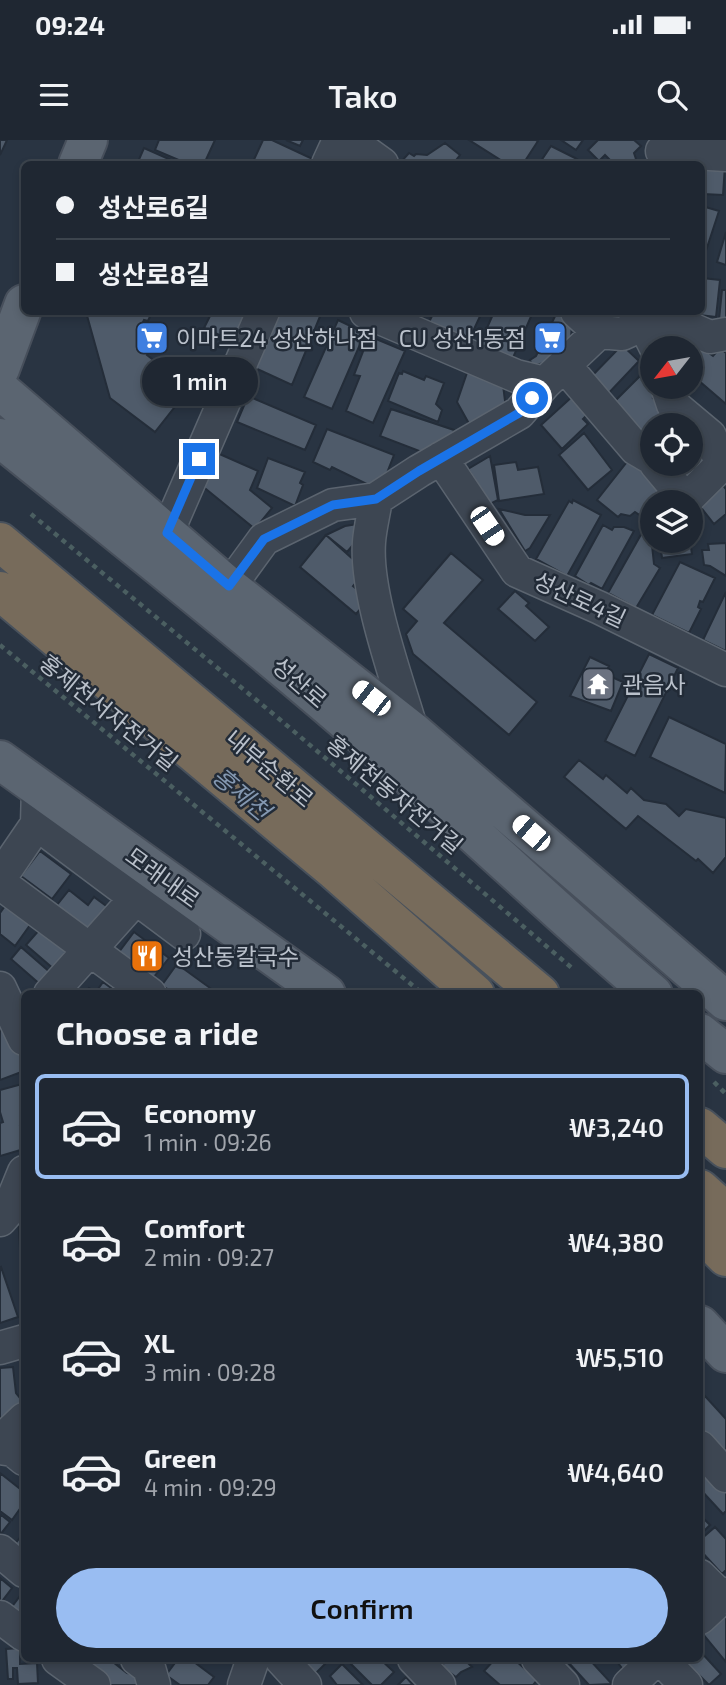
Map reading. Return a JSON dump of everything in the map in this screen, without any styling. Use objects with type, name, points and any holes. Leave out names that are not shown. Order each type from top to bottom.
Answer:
[{"type":"highway","name":"내부순환로","points":[[0,542],[535,990]]},
{"type":"highway","name":"내부순환로","points":[[0,591],[335,871],[470,990]]},
{"type":"highway","points":[[335,871],[435,990]]},
{"type":"highway","points":[[703,1130],[726,1149]]},
{"type":"highway","points":[[703,1192],[726,1212]]},
{"type":"highway","points":[[703,1234],[726,1257]]},
{"type":"main road","points":[[79,161],[89,140]]},
{"type":"main road","points":[[0,369],[21,312]]},
{"type":"main road","points":[[0,390],[229,586],[412,730],[726,1001]]},
{"type":"main road","name":"성산로","points":[[0,438],[235,626],[421,786],[587,939],[648,990]]},
{"type":"main road","name":"모래내로","points":[[0,760],[38,805],[320,990]]},
{"type":"main road","points":[[703,1035],[726,1054]]},
{"type":"main road","points":[[703,1328],[726,1353]]},
{"type":"street","points":[[329,161],[339,140]]},
{"type":"street","points":[[349,140],[378,161]]},
{"type":"street","points":[[660,152],[726,155]]},
{"type":"street","points":[[167,533],[262,315]]},
{"type":"street","points":[[373,315],[516,376],[555,375],[640,451]]},
{"type":"street","points":[[229,586],[264,539],[333,505],[376,499],[519,413],[555,375],[588,322],[622,334],[668,320],[710,337],[726,334]]},
{"type":"street","points":[[668,476],[686,500],[718,468],[719,458],[710,436],[703,431]]},
{"type":"street","name":"성산로4길","points":[[441,458],[517,570],[726,670]]},
{"type":"street","points":[[376,499],[369,543],[371,576],[412,730]]},
{"type":"street","points":[[0,878],[38,805],[136,898],[184,934]]},
{"type":"street","points":[[0,883],[145,990]]},
{"type":"street","points":[[55,990],[136,898]]},
{"type":"street","points":[[0,988],[21,1032]]},
{"type":"street","points":[[0,1220],[8,1211],[21,1179]]},
{"type":"street","points":[[0,1348],[21,1342]]},
{"type":"street","points":[[0,1442],[21,1422]]},
{"type":"street","points":[[0,1448],[13,1450],[21,1457]]},
{"type":"street","points":[[703,1450],[726,1476]]},
{"type":"street","points":[[0,1551],[21,1568]]},
{"type":"street","points":[[703,1581],[716,1603]]},
{"type":"street","points":[[0,1617],[21,1632]]},
{"type":"street","points":[[62,1662],[94,1685]]},
{"type":"street","points":[[141,1662],[149,1668],[154,1685]]},
{"type":"street","points":[[244,1685],[252,1662]]},
{"type":"street","points":[[284,1662],[305,1685]]},
{"type":"street","points":[[417,1662],[439,1685]]},
{"type":"street","points":[[541,1662],[563,1685]]},
{"type":"street","points":[[629,1685],[656,1662]]},
{"type":"street","points":[[662,1662],[686,1685]]},
{"type":"path","name":"홍제천동자전거길","points":[[31,514],[277,717],[576,971]]},
{"type":"path","name":"홍제천서자전거길","points":[[0,645],[418,990]]},
{"type":"building","points":[[0,140],[7,140],[0,155]]},
{"type":"building","points":[[159,140],[215,140],[205,161],[181,161],[155,150]]},
{"type":"building","points":[[263,140],[272,140],[317,161],[253,161]]},
{"type":"building","points":[[286,140],[303,140],[300,146]]},
{"type":"building","points":[[469,140],[538,141],[525,161],[502,161]]},
{"type":"building","points":[[561,140],[583,140],[576,150]]},
{"type":"building","points":[[598,140],[634,140],[641,146],[634,153],[634,161],[611,161],[605,155],[599,161],[588,150]]},
{"type":"building","points":[[445,143],[460,155],[455,161],[402,161],[409,153],[414,156],[427,155]]},
{"type":"building","points":[[551,146],[580,161],[541,161]]},
{"type":"building","points":[[144,148],[173,161],[138,161]]},
{"type":"building","points":[[705,164],[725,165],[723,195],[705,194]]},
{"type":"building","points":[[705,207],[719,211],[705,254]]},
{"type":"building","points":[[726,232],[726,265],[717,262]]},
{"type":"building","points":[[705,278],[720,280],[716,317],[699,315],[705,315]]},
{"type":"building","points":[[722,290],[726,290],[726,320],[719,320]]},
{"type":"building","points":[[87,315],[151,315],[148,321],[143,322],[150,350],[147,355],[156,362],[158,359],[192,385],[155,432],[110,398]]},
{"type":"building","points":[[210,315],[252,315],[239,344],[204,328]]},
{"type":"building","points":[[279,315],[321,315],[292,385],[255,368]]},
{"type":"building","points":[[432,315],[481,315],[469,340],[429,322]]},
{"type":"building","points":[[493,315],[532,315],[512,360],[479,346]]},
{"type":"building","points":[[556,315],[562,315],[572,322],[571,338],[548,362],[532,366],[530,360],[536,356]]},
{"type":"building","points":[[601,315],[621,315],[613,325]]},
{"type":"building","points":[[338,320],[365,333],[332,409],[304,397]]},
{"type":"building","points":[[369,336],[405,351],[373,423],[346,411],[360,376],[354,375]]},
{"type":"building","points":[[622,345],[639,361],[604,398],[587,381]]},
{"type":"building","points":[[720,348],[726,353],[726,404],[704,385],[704,349],[713,356]]},
{"type":"building","points":[[468,370],[503,385],[506,409],[472,429],[457,402]]},
{"type":"building","points":[[403,371],[424,380],[426,376],[444,383],[436,404],[442,410],[438,422],[388,401],[399,373],[402,374]]},
{"type":"building","points":[[640,376],[640,399],[654,399],[662,407],[661,413],[640,413],[640,433],[610,406]]},
{"type":"building","points":[[574,395],[590,412],[583,419],[588,424],[562,449],[541,425]]},
{"type":"building","points":[[248,396],[316,425],[305,450],[237,422]]},
{"type":"building","points":[[391,409],[454,430],[450,442],[427,454],[380,436]]},
{"type":"building","points":[[327,429],[394,455],[383,483],[377,489],[332,467],[330,470],[313,462]]},
{"type":"building","points":[[584,433],[612,470],[588,490],[559,455]]},
{"type":"building","points":[[703,442],[710,450],[703,464]]},
{"type":"building","points":[[215,452],[258,471],[250,490],[272,508],[255,529],[201,485]]},
{"type":"building","points":[[634,453],[640,462],[640,476],[650,476],[660,490],[640,490],[640,515],[635,512],[630,516],[621,514],[618,517],[597,500]]},
{"type":"building","points":[[490,456],[498,500],[490,504],[468,469]]},
{"type":"building","points":[[268,458],[305,472],[295,506],[257,488]]},
{"type":"building","points":[[516,462],[518,470],[538,467],[544,494],[499,501],[494,465]]},
{"type":"building","points":[[675,476],[697,476],[690,489]]},
{"type":"building","points":[[719,481],[726,489],[726,514],[714,524],[703,510],[703,500]]},
{"type":"building","points":[[573,500],[601,515],[567,576],[536,559],[569,501],[572,503]]},
{"type":"building","points":[[499,509],[525,515],[550,515],[530,548],[525,551]]},
{"type":"building","points":[[364,523],[365,531],[347,552],[326,535],[345,526]]},
{"type":"building","points":[[603,525],[612,530],[614,527],[624,527],[634,531],[602,589],[575,576]]},
{"type":"building","points":[[326,535],[366,571],[353,586],[369,599],[356,614],[300,567]]},
{"type":"building","points":[[640,536],[640,553],[653,553],[654,564],[660,568],[636,608],[608,593]]},
{"type":"building","points":[[726,543],[726,576],[704,565],[702,553],[703,550],[709,550],[708,544]]},
{"type":"building","points":[[451,553],[483,580],[444,623],[537,702],[509,735],[413,654],[406,634],[417,621],[403,609]]},
{"type":"building","points":[[661,553],[692,554],[662,558]]},
{"type":"building","points":[[680,562],[715,578],[703,602],[700,601],[698,607],[701,609],[689,633],[652,615]]},
{"type":"building","points":[[515,591],[529,603],[526,606],[549,627],[535,641],[498,609]]},
{"type":"building","points":[[726,592],[726,651],[703,640]]},
{"type":"building","points":[[649,654],[678,668],[635,756],[605,741]]},
{"type":"building","points":[[590,657],[609,666],[605,674],[623,682],[611,711],[570,696]]},
{"type":"building","points":[[669,717],[726,744],[725,793],[650,757]]},
{"type":"building","points":[[579,760],[603,779],[606,775],[627,793],[631,788],[644,800],[666,804],[679,816],[686,809],[726,818],[726,857],[713,873],[638,816],[626,829],[564,777]]},
{"type":"building","points":[[40,851],[71,874],[52,899],[21,876]]},
{"type":"building","points":[[69,890],[88,905],[94,897],[109,908],[88,937],[53,910]]},
{"type":"building","points":[[5,906],[30,925],[15,946],[0,934],[0,913]]},
{"type":"building","points":[[40,929],[69,954],[55,970],[26,945]]},
{"type":"building","points":[[134,932],[169,958],[153,978],[119,952]]},
{"type":"building","points":[[21,947],[52,974],[42,986],[11,959]]},
{"type":"building","points":[[177,964],[213,990],[169,990],[162,985]]},
{"type":"building","points":[[103,982],[114,990],[97,990]]},
{"type":"building","points":[[13,1024],[21,1047],[21,1072],[0,1080],[0,1028]]},
{"type":"building","points":[[21,1084],[21,1150],[0,1156],[0,1123],[3,1122],[0,1090]]},
{"type":"building","points":[[18,1211],[21,1211],[21,1254]]},
{"type":"building","points":[[0,1268],[18,1317],[0,1323]]},
{"type":"building","points":[[13,1367],[16,1393],[21,1399],[21,1413],[0,1422],[0,1368]]},
{"type":"building","points":[[705,1396],[726,1419],[726,1464],[703,1438]]},
{"type":"building","points":[[709,1464],[726,1482],[726,1511],[723,1514],[703,1492],[703,1470]]},
{"type":"building","points":[[0,1473],[21,1490],[21,1507],[12,1520],[0,1511]]},
{"type":"building","points":[[0,1514],[10,1522],[0,1535]]},
{"type":"building","points":[[703,1518],[710,1525],[703,1532]]},
{"type":"building","points":[[715,1527],[726,1539],[726,1570],[722,1574],[703,1553],[703,1537]]},
{"type":"building","points":[[21,1536],[21,1566],[7,1555]]},
{"type":"building","points":[[0,1578],[12,1588],[0,1604]]},
{"type":"building","points":[[20,1596],[21,1597],[21,1623],[8,1612]]},
{"type":"building","points":[[726,1613],[726,1662],[703,1634]]},
{"type":"building","points":[[20,1648],[20,1664],[37,1663],[38,1683],[18,1684],[17,1668],[13,1668],[13,1679],[8,1679],[6,1649]]},
{"type":"building","points":[[703,1654],[721,1674],[709,1685],[686,1662],[703,1662]]},
{"type":"building","points":[[73,1662],[113,1662],[127,1673],[150,1677],[146,1685],[104,1685]]},
{"type":"building","points":[[176,1662],[194,1662],[214,1677],[208,1685],[180,1685],[166,1675]]},
{"type":"building","points":[[304,1662],[327,1662],[315,1674]]},
{"type":"building","points":[[349,1662],[383,1662],[394,1672],[381,1685],[372,1685]]},
{"type":"building","points":[[439,1662],[467,1662],[472,1667],[456,1677],[449,1672],[445,1677],[438,1671],[443,1665]]},
{"type":"building","points":[[492,1662],[517,1662],[537,1680],[533,1685],[500,1685],[484,1671]]},
{"type":"building","points":[[568,1662],[592,1662],[612,1684],[589,1685]]},
{"type":"building","points":[[617,1662],[636,1663],[625,1672]]},
{"type":"building","points":[[342,1664],[363,1685],[337,1685],[330,1676]]},
{"type":"building","points":[[406,1677],[413,1685],[398,1685]]},
{"type":"place","name":"이마트24 성산하나점","points":[[152,338]]},
{"type":"place","name":"CU 성산1동점","points":[[550,338]]},
{"type":"place","name":"관음사","points":[[598,684]]},
{"type":"place","name":"성산동칼국수","points":[[147,956]]},
{"type":"route","points":[[199,459],[167,533],[229,586],[264,539],[333,505],[376,499],[519,413],[532,398]]},
{"type":"water label","name":"홍제천","points":[[242,793]]}]
